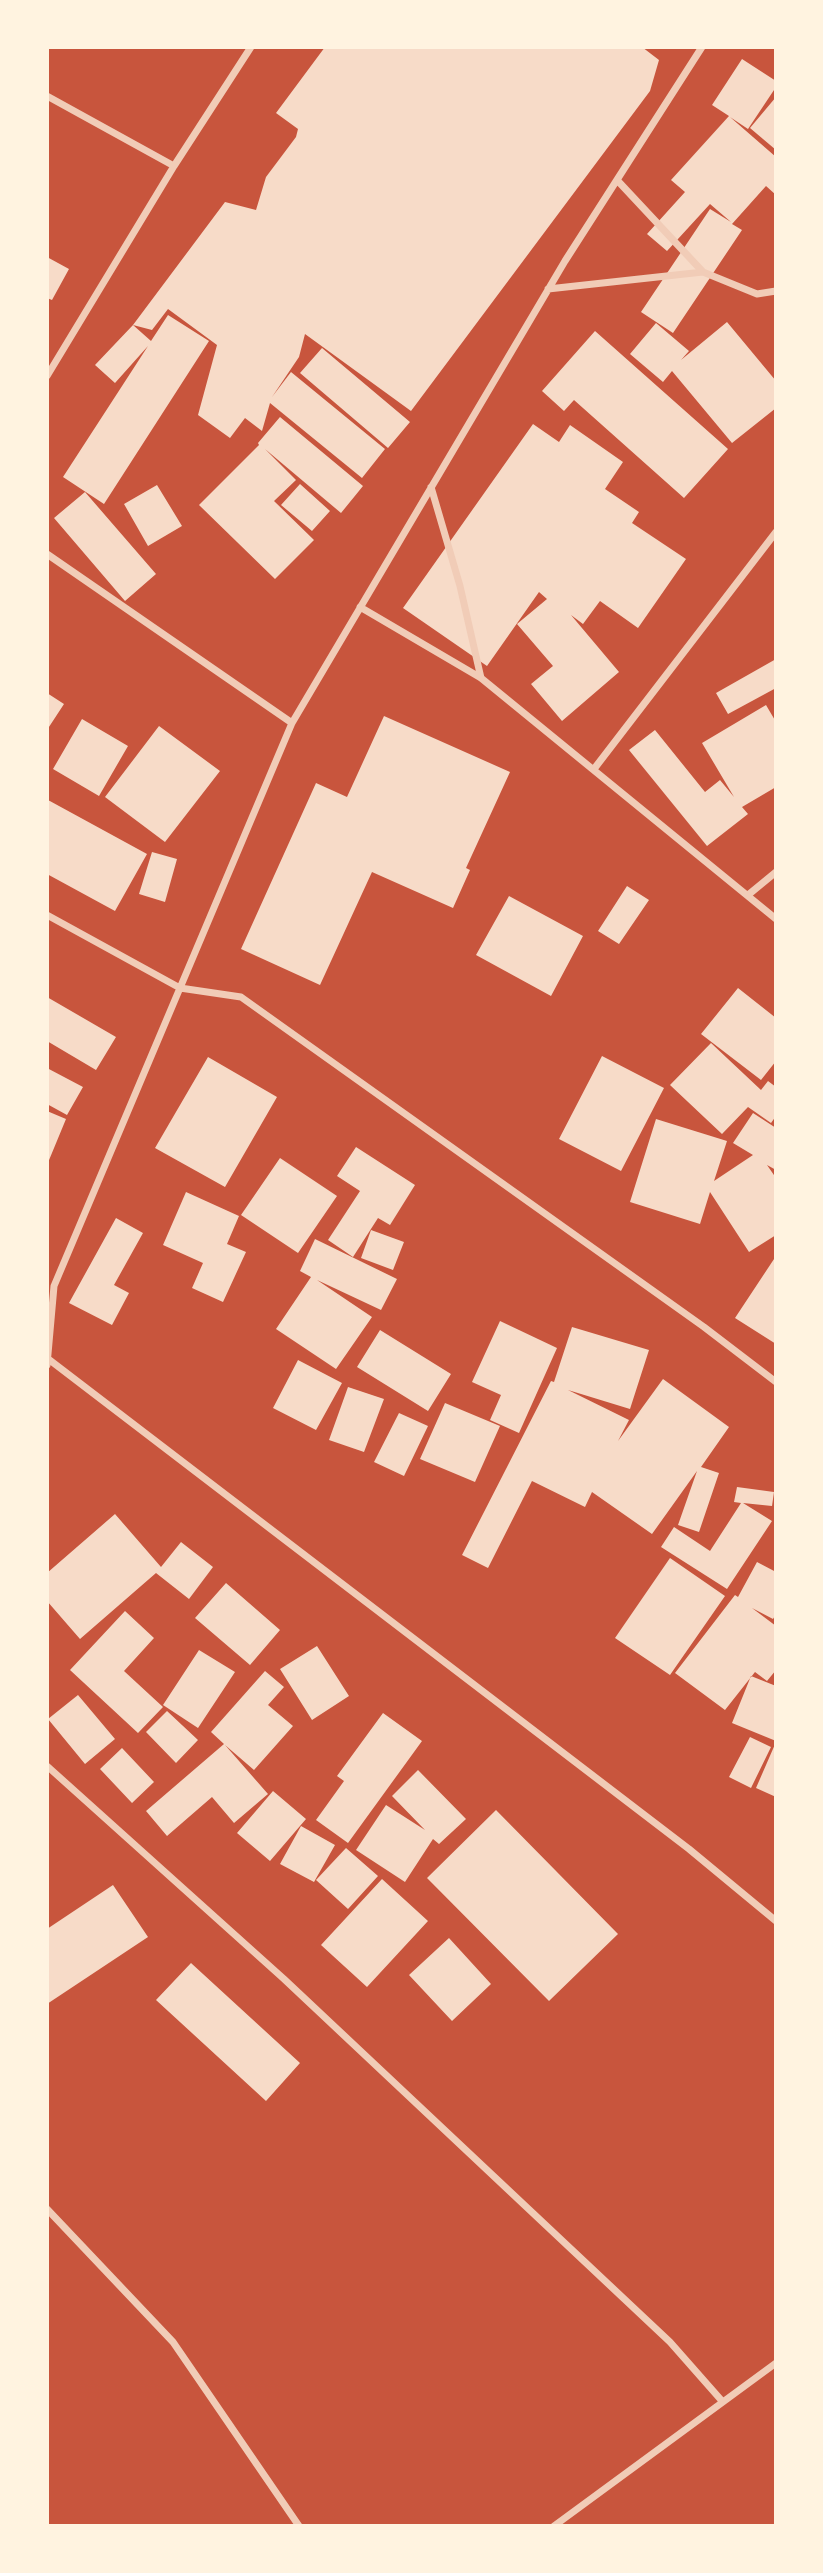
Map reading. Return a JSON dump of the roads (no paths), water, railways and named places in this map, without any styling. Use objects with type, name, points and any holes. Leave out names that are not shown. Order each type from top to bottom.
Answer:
[{"type":"street","points":[[47,376],[174,166],[251,47]]},
{"type":"street","points":[[47,1365],[54,1286],[292,723],[548,289],[702,47]]},
{"type":"street","points":[[47,96],[174,166]]},
{"type":"street","points":[[617,180],[703,272],[757,294],[776,291]]},
{"type":"street","points":[[548,289],[703,272]]},
{"type":"street","points":[[431,487],[460,586],[481,678]]},
{"type":"street","points":[[594,769],[776,533]]},
{"type":"street","points":[[47,554],[292,723]]},
{"type":"street","points":[[360,607],[481,678],[776,919]]},
{"type":"street","points":[[748,895],[776,872]]},
{"type":"street","points":[[47,915],[180,988],[241,997],[705,1327],[776,1382]]},
{"type":"street","points":[[48,1358],[679,1841],[776,1921]]},
{"type":"street","points":[[47,1766],[284,1979],[670,2342],[722,2401]]},
{"type":"street","points":[[47,2209],[173,2342],[299,2526]]},
{"type":"street","points":[[554,2526],[776,2363]]}]
